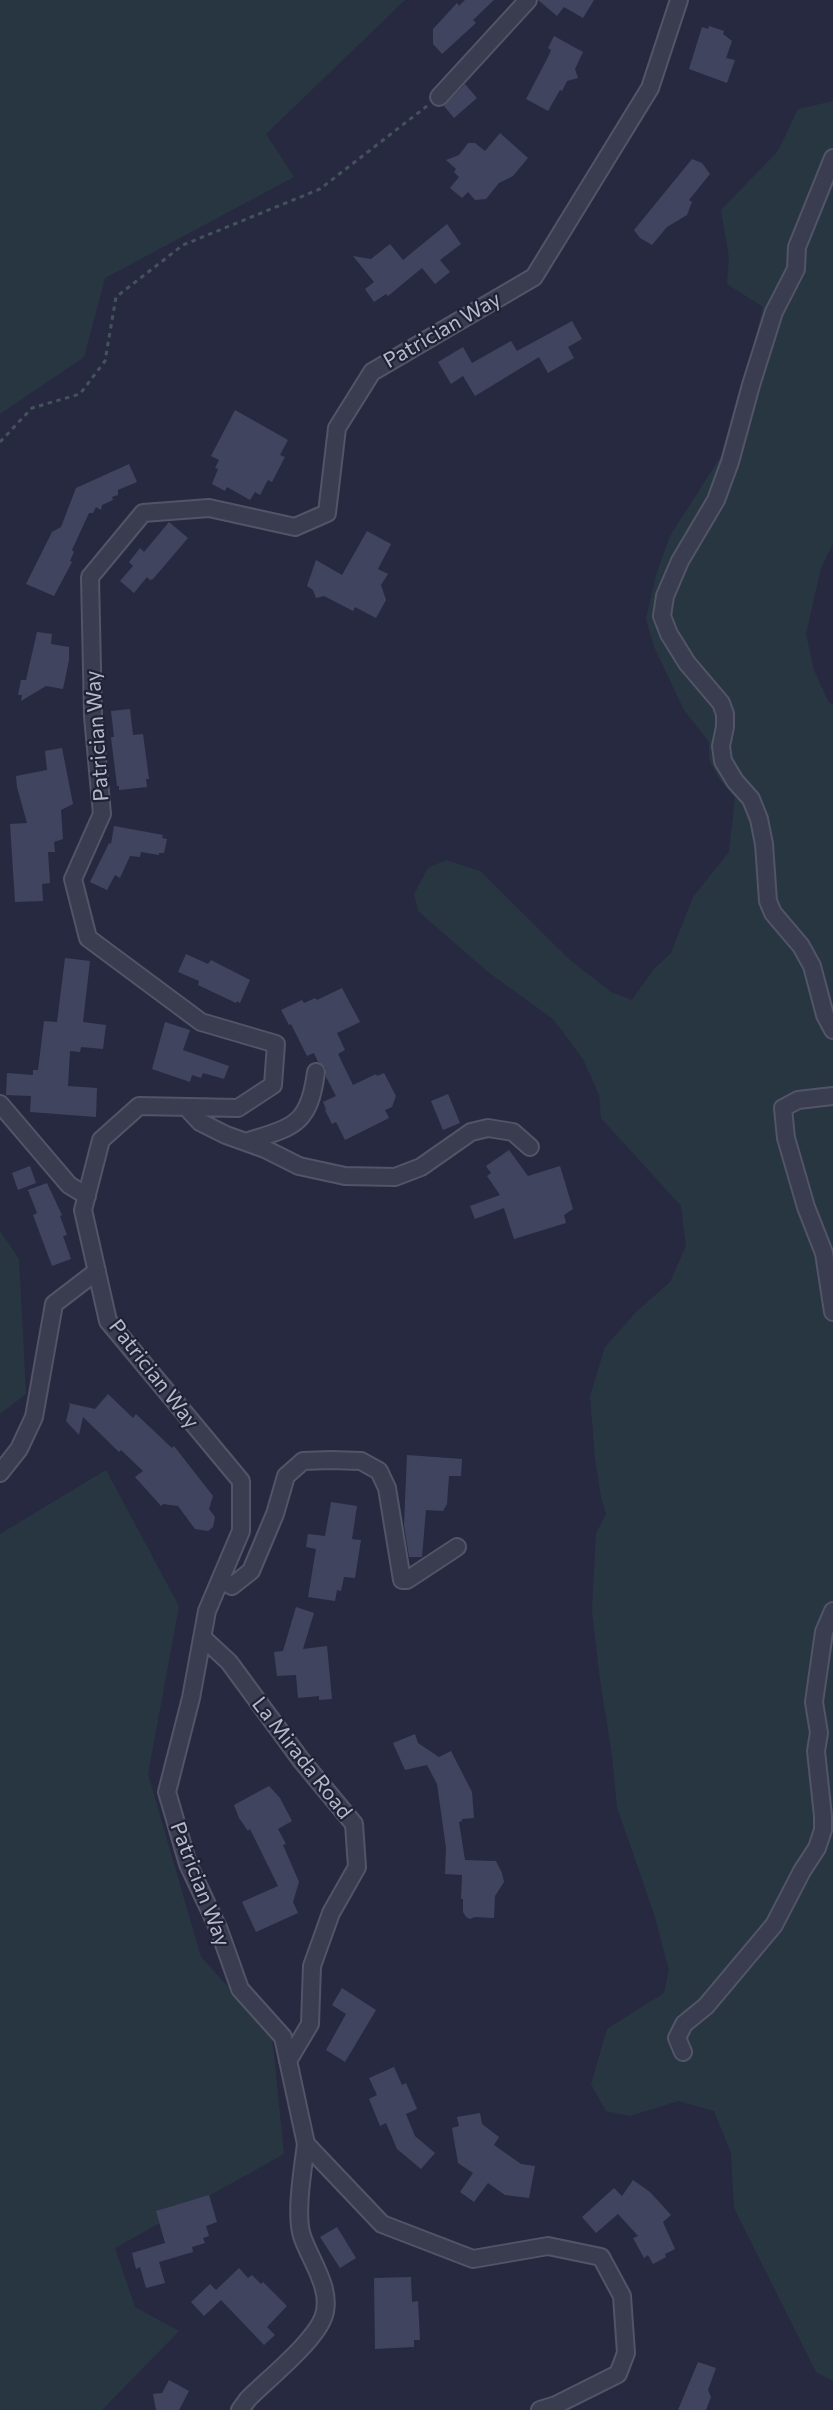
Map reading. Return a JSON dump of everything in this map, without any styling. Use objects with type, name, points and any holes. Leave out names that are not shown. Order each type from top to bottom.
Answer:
[{"type":"street","points":[[439,96],[528,0]]},
{"type":"street","name":"Patrician Way","points":[[306,2144],[283,2037],[240,1989],[219,1930],[188,1864],[167,1792],[191,1698],[207,1611],[241,1531],[241,1481],[108,1321],[83,1210],[101,1140],[139,1106],[238,1108],[273,1085],[276,1044],[201,1022],[88,938],[73,879],[102,814],[93,716],[90,577],[143,513],[209,508],[295,527],[327,513],[337,428],[372,372],[534,277],[650,88],[679,0]]},
{"type":"street","points":[[833,158],[797,247],[796,269],[774,312],[730,462],[716,500],[680,561],[665,596],[662,616],[669,634],[687,663],[722,703],[725,714],[721,746],[723,761],[735,781],[751,799],[759,819],[764,844],[768,901],[773,913],[801,946],[812,966],[825,1015],[833,1030]]},
{"type":"street","points":[[245,1142],[279,1131],[298,1121],[307,1111],[313,1096],[316,1072]]},
{"type":"street","points":[[833,1096],[798,1100],[783,1108],[783,1125],[803,1195],[824,1253],[833,1312]]},
{"type":"street","points":[[0,1104],[69,1185],[87,1196]]},
{"type":"street","points":[[186,1107],[200,1122],[299,1166],[345,1176],[395,1177],[421,1167],[471,1132],[488,1128],[513,1132],[530,1146]]},
{"type":"street","points":[[824,1253],[833,1233]]},
{"type":"street","points":[[0,1473],[19,1449],[34,1417],[54,1304],[97,1271]]},
{"type":"street","points":[[220,1580],[232,1586],[251,1571],[275,1514],[286,1476],[303,1461],[361,1461],[379,1471],[387,1488],[392,1508],[402,1580],[407,1580],[457,1546]]},
{"type":"street","points":[[683,2052],[677,2038],[684,2025],[706,2006],[774,1926],[802,1871],[817,1848],[823,1830],[823,1816],[816,1751],[819,1733],[814,1702],[824,1632],[833,1611]]},
{"type":"street","name":"La Mirada Road","points":[[202,1637],[229,1662],[301,1760],[354,1824],[357,1867],[331,1913],[312,1966],[310,2025],[288,2061]]},
{"type":"street","points":[[240,2410],[248,2398],[313,2334],[324,2317],[325,2291],[301,2233],[300,2197],[306,2144]]},
{"type":"street","points":[[306,2144],[382,2224],[422,2240],[473,2259],[548,2246],[601,2257],[622,2296],[626,2353],[618,2374],[556,2405],[540,2410]]},
{"type":"path","points":[[0,442],[32,408],[80,394],[105,361],[116,297],[183,244],[320,189],[439,96]]},
{"type":"shaded area","points":[[0,0],[405,0],[266,134],[294,177],[105,278],[84,357],[0,414]]},
{"type":"shaded area","points":[[833,101],[833,544],[821,568],[806,634],[814,670],[829,703],[833,704],[833,2381],[816,2372],[734,2208],[731,2153],[714,2111],[678,2101],[630,2116],[606,2111],[591,2084],[607,2029],[664,1993],[669,1970],[654,1914],[617,1807],[592,1611],[596,1533],[606,1514],[595,1459],[590,1396],[605,1347],[637,1311],[670,1282],[686,1246],[681,1206],[601,1118],[599,1095],[583,1059],[553,1019],[488,972],[418,911],[414,894],[428,868],[446,860],[480,871],[569,959],[611,992],[632,1000],[653,970],[671,953],[693,897],[729,852],[735,798],[720,780],[709,760],[709,742],[684,710],[654,647],[646,619],[656,575],[670,536],[728,445],[763,307],[727,284],[729,258],[721,210],[778,151],[798,109]]},
{"type":"shaded area","points":[[0,1231],[19,1259],[26,1394],[0,1414]]},
{"type":"shaded area","points":[[106,1470],[179,1606],[148,1774],[201,1957],[272,2035],[284,2154],[115,2248],[135,2307],[179,2331],[102,2410],[0,2410],[0,1534]]},
{"type":"building","points":[[465,0],[494,0],[473,20],[476,23],[442,54],[433,44],[433,29],[457,3],[459,6]]},
{"type":"building","points":[[538,0],[594,0],[583,18],[564,7],[557,16]]},
{"type":"building","points":[[709,26],[724,31],[723,34],[732,41],[726,58],[735,60],[727,83],[689,69],[702,27],[708,29]]},
{"type":"building","points":[[554,36],[583,52],[575,69],[578,78],[567,81],[548,111],[526,99],[551,50],[548,48]]},
{"type":"building","points":[[465,84],[477,98],[454,118],[444,106]]},
{"type":"building","points":[[500,133],[528,158],[513,176],[499,183],[486,199],[475,200],[468,192],[462,198],[450,188],[459,177],[454,172],[456,169],[446,160],[459,155],[468,143],[475,143],[485,151]]},
{"type":"building","points":[[692,159],[702,163],[710,174],[689,200],[692,202],[687,215],[667,227],[652,245],[640,238],[634,230]]},
{"type":"building","points":[[447,224],[461,244],[440,260],[450,272],[435,284],[422,268],[388,296],[386,294],[374,302],[365,289],[374,282],[353,256],[371,259],[390,244],[403,260]]},
{"type":"building","points":[[572,321],[582,339],[568,347],[574,358],[548,373],[539,357],[475,396],[463,376],[451,384],[438,362],[463,347],[472,363],[511,341],[517,351]]},
{"type":"building","points":[[235,410],[288,440],[280,455],[285,457],[272,482],[268,480],[260,495],[255,492],[250,500],[227,487],[225,491],[212,484],[219,460],[211,456]]},
{"type":"building","points":[[129,464],[137,482],[118,490],[118,495],[102,505],[101,510],[96,507],[93,513],[89,513],[72,550],[74,552],[70,561],[72,562],[54,596],[26,584],[52,532],[61,527],[76,488]]},
{"type":"building","points":[[169,522],[188,538],[153,579],[150,580],[147,577],[134,593],[120,581],[133,566],[129,562],[140,548],[144,552]]},
{"type":"building","points":[[367,531],[391,544],[378,569],[388,574],[381,585],[386,600],[376,618],[355,607],[353,611],[324,596],[316,598],[313,590],[307,586],[316,560],[342,575]]},
{"type":"building","points":[[37,632],[52,634],[51,644],[69,647],[69,660],[63,689],[46,686],[21,701],[22,695],[18,695],[21,680],[26,680]]},
{"type":"building","points":[[130,709],[133,735],[143,734],[149,779],[146,779],[147,787],[119,790],[111,737],[114,737],[111,711]]},
{"type":"building","points":[[62,748],[73,804],[61,810],[63,839],[54,842],[55,852],[48,852],[50,883],[42,884],[43,901],[15,902],[10,824],[27,823],[16,776],[47,770],[45,751]]},
{"type":"building","points":[[114,826],[163,835],[162,838],[167,839],[164,853],[159,853],[159,855],[141,852],[140,857],[130,856],[120,878],[115,875],[107,890],[90,882],[109,843],[111,844]]},
{"type":"building","points":[[186,954],[208,964],[211,960],[250,980],[240,1003],[198,985],[199,981],[178,972]]},
{"type":"building","points":[[65,958],[90,961],[83,1022],[106,1025],[103,1049],[81,1047],[80,1052],[70,1051],[68,1086],[97,1088],[96,1117],[30,1112],[31,1096],[6,1095],[7,1073],[33,1075],[33,1070],[38,1070],[44,1021],[57,1022]]},
{"type":"building","points":[[342,988],[360,1022],[337,1033],[345,1050],[338,1054],[353,1085],[376,1074],[377,1076],[384,1073],[396,1096],[392,1107],[385,1110],[389,1118],[345,1140],[336,1122],[332,1124],[325,1110],[323,1102],[336,1096],[326,1077],[326,1068],[318,1062],[314,1053],[307,1056],[291,1024],[289,1025],[281,1010],[302,1000],[304,1003],[315,998],[317,1000]]},
{"type":"building","points":[[165,1022],[190,1030],[183,1050],[229,1066],[224,1079],[203,1073],[201,1078],[192,1075],[190,1082],[152,1069]]},
{"type":"building","points":[[448,1094],[460,1123],[443,1130],[431,1101]]},
{"type":"building","points":[[509,1150],[528,1176],[560,1166],[573,1209],[564,1215],[566,1223],[514,1239],[504,1208],[475,1219],[470,1206],[500,1195],[487,1176],[491,1173],[486,1166]]},
{"type":"building","points":[[30,1166],[36,1183],[18,1190],[12,1173]]},
{"type":"building","points":[[47,1183],[62,1215],[60,1216],[67,1235],[63,1236],[71,1259],[52,1266],[33,1215],[37,1213],[28,1190]]},
{"type":"building","points":[[108,1394],[133,1418],[136,1414],[172,1448],[174,1446],[213,1496],[209,1509],[215,1517],[213,1527],[208,1531],[195,1529],[178,1506],[163,1504],[161,1506],[135,1477],[143,1471],[121,1450],[119,1452],[83,1417],[79,1435],[66,1421],[70,1405],[68,1403],[95,1409]]},
{"type":"building","points":[[407,1455],[462,1459],[461,1476],[449,1476],[447,1504],[443,1511],[426,1510],[422,1557],[409,1557],[404,1525]]},
{"type":"building","points":[[331,1502],[357,1506],[352,1539],[361,1540],[355,1578],[344,1577],[341,1591],[337,1590],[335,1601],[308,1597],[316,1549],[306,1547],[308,1534],[325,1536]]},
{"type":"building","points":[[296,1607],[314,1613],[303,1649],[327,1646],[332,1699],[319,1700],[319,1696],[298,1698],[296,1675],[277,1676],[274,1652],[283,1651]]},
{"type":"building","points":[[415,1734],[418,1743],[439,1757],[451,1751],[472,1792],[474,1818],[462,1819],[459,1822],[465,1860],[496,1861],[502,1873],[504,1882],[495,1896],[494,1918],[470,1919],[466,1917],[463,1912],[463,1899],[461,1899],[462,1875],[445,1874],[446,1848],[437,1784],[427,1765],[405,1770],[393,1743]]},
{"type":"building","points":[[269,1786],[280,1798],[292,1821],[278,1829],[286,1844],[283,1845],[299,1882],[293,1902],[298,1913],[256,1932],[242,1902],[278,1886],[250,1829],[248,1831],[239,1818],[234,1805]]},
{"type":"building","points":[[342,1988],[376,2010],[345,2062],[326,2050],[346,2014],[332,2005]]},
{"type":"building","points":[[394,2067],[402,2085],[406,2083],[417,2109],[406,2114],[415,2136],[435,2153],[421,2169],[397,2149],[386,2123],[380,2126],[369,2099],[377,2095],[369,2078]]},
{"type":"building","points":[[480,2113],[482,2124],[499,2137],[494,2145],[521,2164],[535,2166],[529,2198],[505,2195],[488,2183],[474,2202],[460,2192],[473,2173],[458,2163],[452,2128],[459,2126],[457,2117]]},
{"type":"building","points":[[633,2180],[650,2192],[671,2215],[663,2222],[675,2249],[653,2264],[648,2255],[644,2258],[633,2238],[638,2236],[618,2214],[596,2233],[582,2217],[614,2188],[622,2196]]},
{"type":"building","points":[[209,2195],[217,2222],[206,2226],[209,2236],[203,2238],[205,2243],[192,2247],[193,2252],[159,2262],[165,2283],[146,2288],[140,2267],[136,2269],[132,2253],[165,2243],[156,2211]]},
{"type":"building","points":[[337,2227],[356,2258],[340,2268],[320,2237]]},
{"type":"building","points":[[239,2268],[248,2278],[252,2275],[261,2284],[263,2282],[287,2306],[267,2327],[275,2335],[264,2345],[221,2300],[204,2316],[191,2302],[210,2284],[216,2290]]},
{"type":"building","points":[[411,2277],[412,2302],[418,2301],[420,2340],[414,2340],[414,2347],[375,2349],[374,2278]]},
{"type":"building","points":[[698,2362],[716,2368],[708,2390],[711,2397],[706,2410],[678,2410]]},
{"type":"building","points":[[169,2380],[189,2391],[179,2410],[156,2410],[153,2394],[162,2393]]}]
